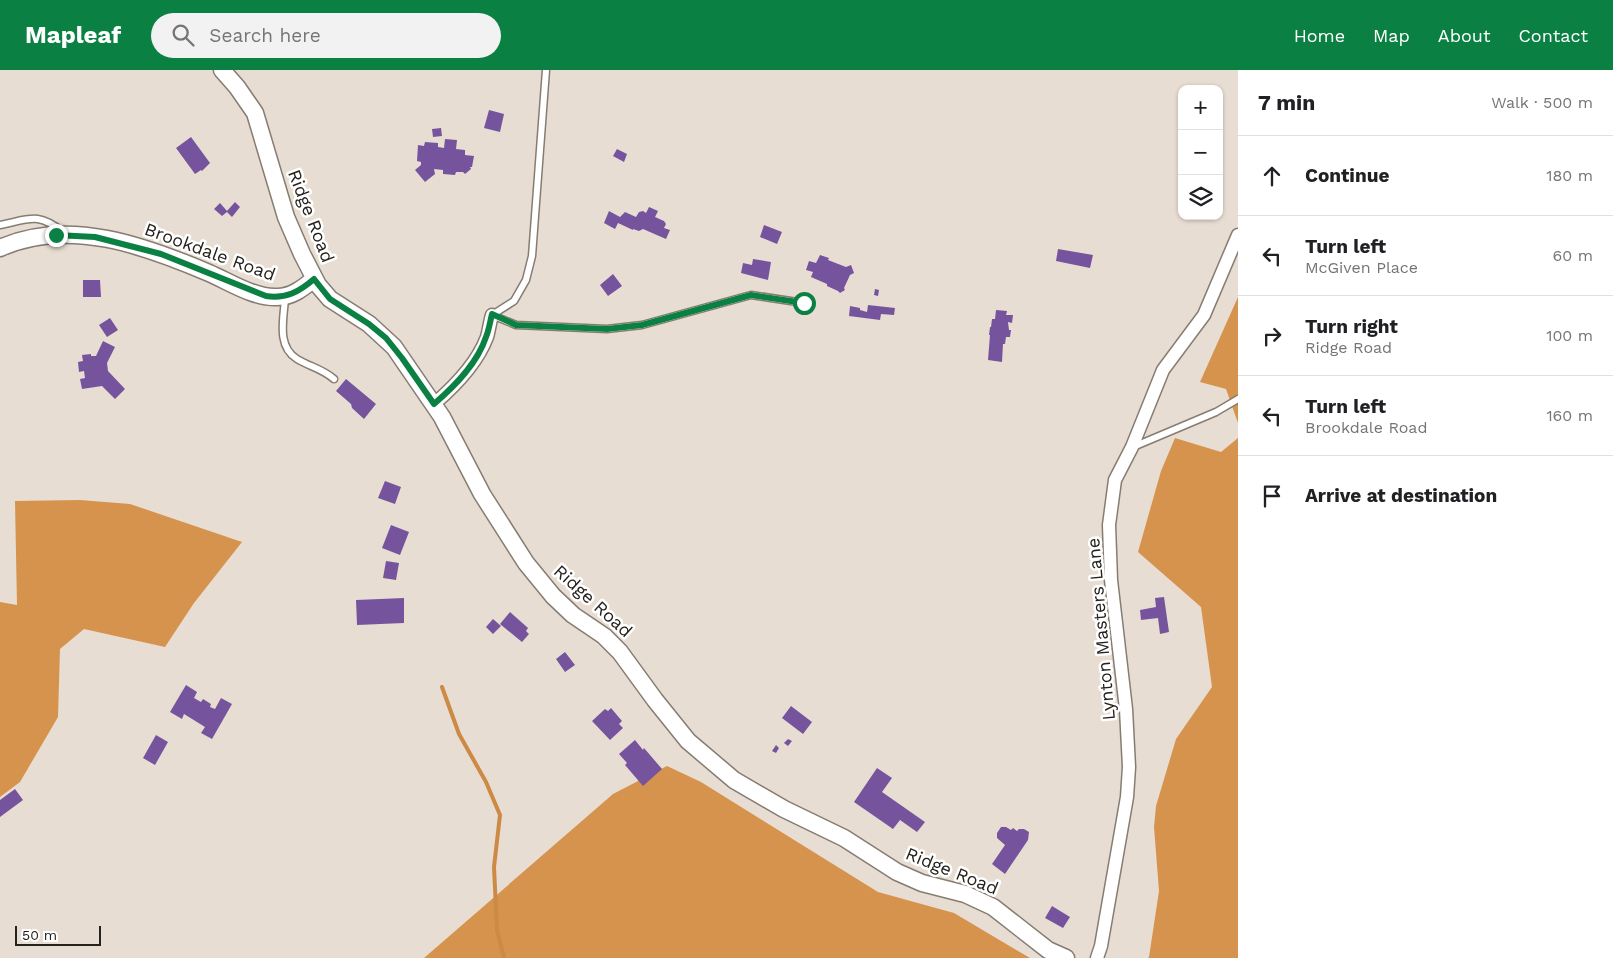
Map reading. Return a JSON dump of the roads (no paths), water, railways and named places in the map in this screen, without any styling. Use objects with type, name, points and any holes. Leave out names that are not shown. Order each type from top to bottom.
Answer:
[{"type":"street","name":"Ridge Road","points":[[222,70],[241,92],[255,113],[286,218],[314,279],[330,299],[369,324],[386,338],[434,404],[482,494],[526,564],[566,609],[604,636],[620,652],[688,741],[734,780],[775,804],[844,838],[897,872],[922,882],[966,894],[993,907],[1048,950],[1066,958]]},
{"type":"street","name":"Brookdale Road","points":[[0,248],[35,237],[66,234],[95,237],[144,249],[179,261],[258,294],[273,297],[285,297],[300,290],[314,279]]},
{"type":"street","name":"Lynton Masters Lane","points":[[1097,958],[1101,946],[1127,797],[1129,740],[1111,580],[1109,525],[1115,480],[1132,447],[1163,370],[1204,315],[1238,235]]},
{"type":"street","points":[[434,404],[472,366],[486,338],[492,314]]},
{"type":"lane","points":[[492,314],[514,301],[526,280],[532,256],[546,70]]},
{"type":"lane","points":[[0,225],[39,218],[50,222],[66,234]]},
{"type":"lane","points":[[492,314],[516,325],[607,329],[642,325],[751,295],[804,303]]},
{"type":"lane","points":[[285,297],[282,332],[284,343],[289,352],[297,359],[326,372],[334,379]]},
{"type":"lane","points":[[1132,447],[1216,412],[1238,399]]},
{"type":"waterway","points":[[442,687],[459,734],[486,782],[500,815],[494,867],[497,930],[504,958]]}]
